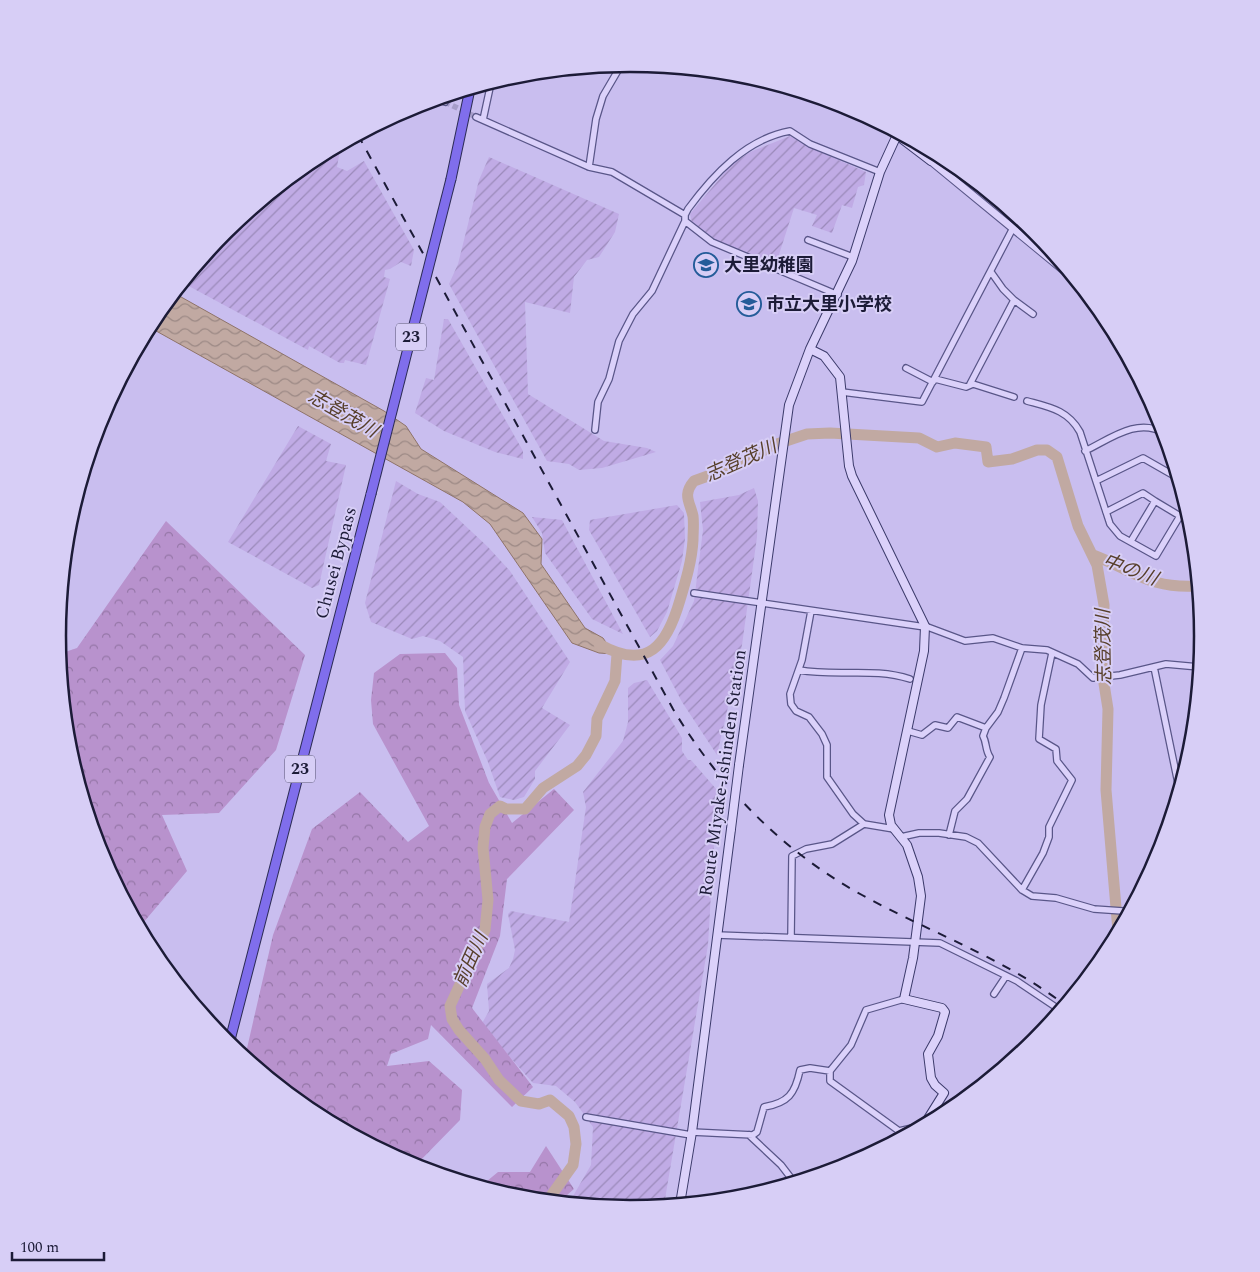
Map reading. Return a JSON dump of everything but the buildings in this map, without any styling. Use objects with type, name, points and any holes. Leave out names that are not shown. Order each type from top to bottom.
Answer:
[{"type":"highway","name":"Chusei Bypass","points":[[231,1035],[371,494],[450,179],[468,96]]},
{"type":"main road","name":"Route Miyake-Ishinden Station","points":[[681,1197],[785,424],[795,385],[810,349],[838,294],[853,257],[880,172],[895,139]]},
{"type":"main road","points":[[922,154],[931,161]]},
{"type":"main road","points":[[810,349],[824,356],[837,370],[842,392],[849,466],[857,487],[925,627],[924,651],[889,811],[889,820],[901,837],[914,865],[920,889],[921,911],[904,999],[942,1008],[945,1012],[938,1036],[928,1054],[931,1078],[935,1086],[944,1093],[932,1112]]},
{"type":"street","points":[[588,167],[596,119],[603,96],[617,72]]},
{"type":"street","points":[[483,120],[490,90]]},
{"type":"street","points":[[476,117],[588,167],[612,172],[685,218],[712,242],[838,294]]},
{"type":"street","points":[[595,430],[598,402],[609,380],[620,341],[633,314],[652,291],[685,218],[697,197],[732,159],[753,146],[786,132],[792,132],[810,144],[880,172]]},
{"type":"street","points":[[931,161],[1044,253]]},
{"type":"street","points":[[842,392],[922,402],[1013,228]]},
{"type":"street","points":[[808,240],[853,257]]},
{"type":"street","points":[[991,272],[1003,289],[1033,314]]},
{"type":"street","points":[[906,368],[934,380],[966,387],[970,384],[1014,300]]},
{"type":"street","points":[[970,384],[1014,397]]},
{"type":"street","points":[[1027,401],[1062,412],[1071,418],[1080,432],[1106,512],[1116,532],[1156,556],[1180,516],[1143,493],[1106,512]]},
{"type":"street","points":[[1085,450],[1134,427],[1154,428]]},
{"type":"street","points":[[1096,481],[1142,458],[1170,473]]},
{"type":"street","points":[[1131,541],[1156,501]]},
{"type":"street","points":[[694,593],[761,605],[925,627],[965,641],[993,638],[1022,648],[1052,653],[1078,664],[1090,677],[1096,678],[1166,664],[1193,666]]},
{"type":"street","points":[[811,611],[799,670],[790,690],[791,704],[796,711],[809,717],[822,734],[827,745],[827,777],[853,814],[864,824],[894,829]]},
{"type":"street","points":[[950,834],[955,811],[967,799],[990,757],[986,752],[986,741],[983,736],[986,728],[998,712],[1022,648]]},
{"type":"street","points":[[1022,890],[1043,853],[1049,837],[1049,827],[1072,780],[1057,761],[1056,749],[1039,739],[1041,705],[1052,653]]},
{"type":"street","points":[[1154,667],[1176,776]]},
{"type":"street","points":[[799,670],[829,674],[879,671],[910,679]]},
{"type":"street","points":[[908,731],[922,735],[935,726],[948,728],[957,717],[986,728]]},
{"type":"street","points":[[791,937],[792,856],[806,849],[832,844],[864,824]]},
{"type":"street","points":[[901,837],[919,833],[950,834],[966,837],[978,843],[1022,890],[1035,897],[1056,898],[1110,911],[1121,912]]},
{"type":"street","points":[[717,935],[940,943],[1006,976],[1055,1007]]},
{"type":"street","points":[[994,994],[1006,976]]},
{"type":"street","points":[[899,1131],[830,1081],[830,1071],[851,1045],[866,1010],[904,999]]},
{"type":"street","points":[[586,1117],[691,1133],[753,1135],[757,1132],[764,1107],[783,1102],[797,1086],[800,1070],[810,1068],[830,1071]]},
{"type":"street","points":[[749,1135],[781,1165],[790,1177]]},
{"type":"shaded area","points":[[790,136],[813,149],[866,172],[864,185],[858,187],[852,208],[842,205],[832,233],[812,226],[817,215],[794,208],[775,267],[713,240],[692,223],[690,214],[731,165],[750,152]]},
{"type":"shaded area","points":[[339,153],[337,167],[347,171],[364,161],[414,250],[411,266],[401,262],[385,270],[384,277],[390,279],[366,365],[345,360],[344,363],[340,363],[309,346],[308,350],[189,286],[231,237],[258,212],[317,167]]},
{"type":"shaded area","points":[[489,157],[619,214],[615,232],[599,257],[587,260],[574,277],[570,313],[525,302],[528,394],[604,441],[647,448],[656,452],[602,468],[579,470],[569,464],[547,461],[449,284],[458,264],[479,180]]},
{"type":"shaded area","points":[[444,319],[448,319],[523,451],[523,459],[495,452],[444,431],[415,413],[426,378],[434,380]]},
{"type":"shaded area","points":[[298,426],[331,444],[326,461],[346,465],[319,585],[312,588],[228,542]]},
{"type":"shaded area","points":[[396,481],[418,494],[440,502],[488,547],[510,571],[570,662],[542,708],[570,725],[535,771],[535,779],[524,797],[514,800],[500,797],[488,762],[465,711],[463,657],[440,641],[423,636],[412,639],[371,622],[365,603]]},
{"type":"shaded area","points":[[754,488],[758,501],[757,537],[742,645],[717,755],[682,702],[660,660],[673,646],[694,601],[703,530],[700,502],[739,495]]},
{"type":"shaded area","points":[[677,505],[684,513],[685,539],[682,561],[667,612],[657,631],[650,637],[589,530],[590,520]]},
{"type":"shaded area","points":[[532,517],[562,520],[623,634],[592,619],[545,553],[542,533]]},
{"type":"shaded area","points":[[647,680],[682,738],[682,751],[688,760],[691,760],[717,790],[708,945],[665,1199],[593,1199],[573,1197],[591,1165],[593,1127],[575,1102],[556,1086],[533,1083],[481,1025],[489,1011],[487,984],[509,968],[513,959],[515,950],[508,914],[511,911],[569,922],[586,807],[583,792],[623,741],[628,722],[628,688],[634,683]]},
{"type":"green space","points":[[166,521],[305,655],[276,750],[219,813],[162,815],[187,871],[144,922],[124,885],[109,852],[85,782],[71,710],[67,673],[66,652],[77,648]]},
{"type":"green space","points":[[445,653],[457,668],[459,705],[489,783],[512,823],[554,789],[574,810],[507,879],[500,936],[472,1008],[533,1087],[512,1107],[431,1025],[428,1039],[391,1054],[387,1066],[429,1061],[462,1090],[460,1120],[421,1160],[381,1142],[317,1105],[247,1050],[273,935],[312,829],[360,792],[408,842],[429,826],[373,724],[371,700],[374,673],[400,654]]},
{"type":"green space","points":[[546,1146],[574,1189],[566,1196],[486,1182],[498,1172],[530,1172]]},
{"type":"water","points":[[180,297],[384,411],[406,426],[421,449],[523,513],[542,539],[541,564],[585,628],[603,638],[614,654],[599,653],[572,643],[490,524],[463,502],[156,331]]},
{"type":"waterway","name":"志登茂川","points":[[599,644],[616,652],[630,655],[643,654],[653,649],[662,641],[675,616],[690,562],[693,525],[693,516],[688,499],[690,486],[694,481],[741,464],[771,446],[807,434],[830,433],[919,438],[937,447],[955,443],[986,447],[988,462],[1012,459],[1037,450],[1047,450],[1057,457],[1078,526],[1097,565],[1104,605],[1102,671],[1108,709],[1106,790],[1117,920]]},
{"type":"waterway","name":"中の川","points":[[1093,555],[1154,582],[1167,585],[1192,586]]},
{"type":"waterway","name":"前田川","points":[[552,1194],[573,1165],[576,1144],[574,1127],[569,1116],[550,1100],[539,1104],[521,1101],[499,1080],[485,1059],[459,1030],[452,1019],[450,1006],[485,930],[488,900],[483,848],[485,827],[490,814],[500,806],[506,809],[525,809],[543,788],[577,766],[586,755],[596,736],[597,719],[615,681],[617,654]]},
{"type":"tunnel","points":[[447,103],[476,117]]},
{"type":"railway","points":[[361,141],[673,709],[691,738],[732,791],[779,837],[833,878],[887,908],[992,959],[1042,988],[1060,1001]]},
{"type":"place","name":"大里幼稚園","points":[[706,265]]},
{"type":"place","name":"市立大里小学校","points":[[749,304]]}]
